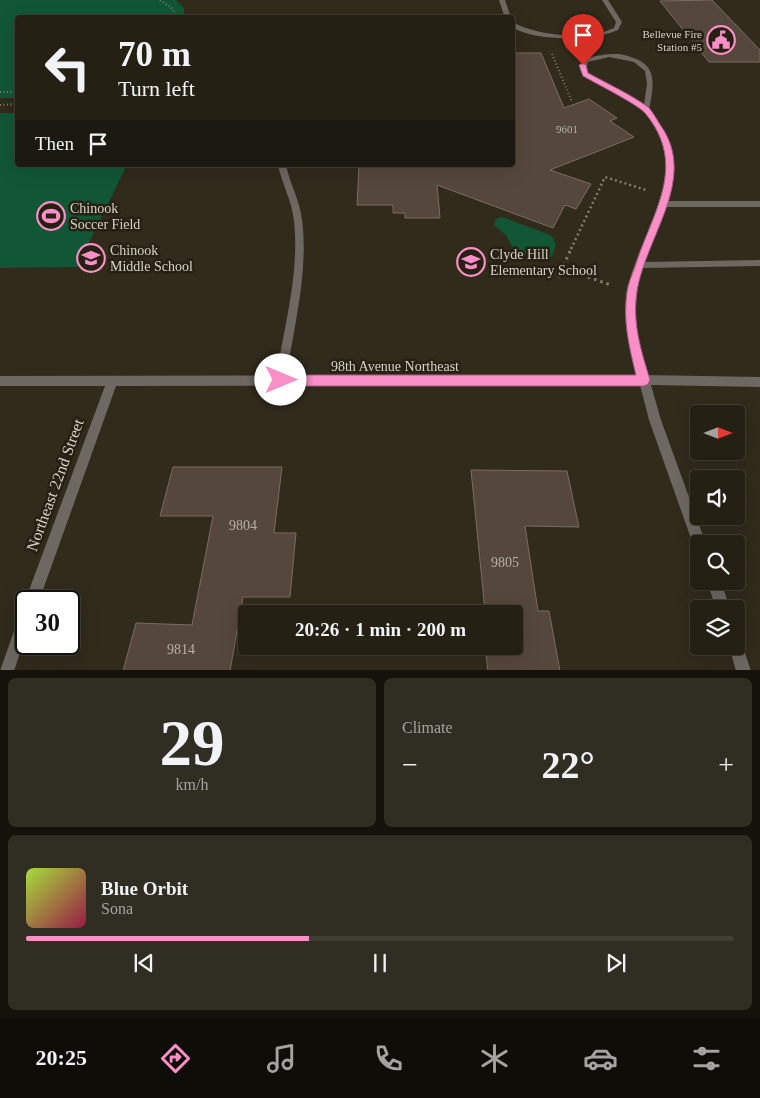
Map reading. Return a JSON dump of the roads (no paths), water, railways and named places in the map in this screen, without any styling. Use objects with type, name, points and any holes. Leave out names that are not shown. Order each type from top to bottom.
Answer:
[{"type":"street","points":[[502,0],[507,15]]},
{"type":"street","points":[[515,27],[527,32],[540,34],[602,35],[616,29],[619,22],[605,0]]},
{"type":"street","points":[[646,110],[650,77],[648,70],[643,65],[616,56],[597,56],[586,61],[582,70],[585,74],[646,110],[665,137],[671,168],[669,189],[632,290],[630,321],[632,336],[655,420],[697,535]]},
{"type":"street","points":[[281,380],[285,347],[296,293],[301,250],[298,218],[283,167]]},
{"type":"street","points":[[663,204],[760,204]]},
{"type":"street","points":[[641,265],[760,263]]},
{"type":"street","name":"98th Avenue Northeast","points":[[0,381],[644,380],[760,382]]},
{"type":"street","name":"Northeast 22nd Street","points":[[36,590],[112,381]]},
{"type":"street","points":[[6,670],[15,646]]},
{"type":"street","points":[[739,655],[744,670]]},
{"type":"place","name":"Bellevue Fire Station #5","points":[[721,40]]},
{"type":"place","name":"Chinook Soccer Field","points":[[51,216]]},
{"type":"place","name":"Chinook Middle School","points":[[91,258]]},
{"type":"place","name":"Clyde Hill Elementary School","points":[[471,262]]}]
